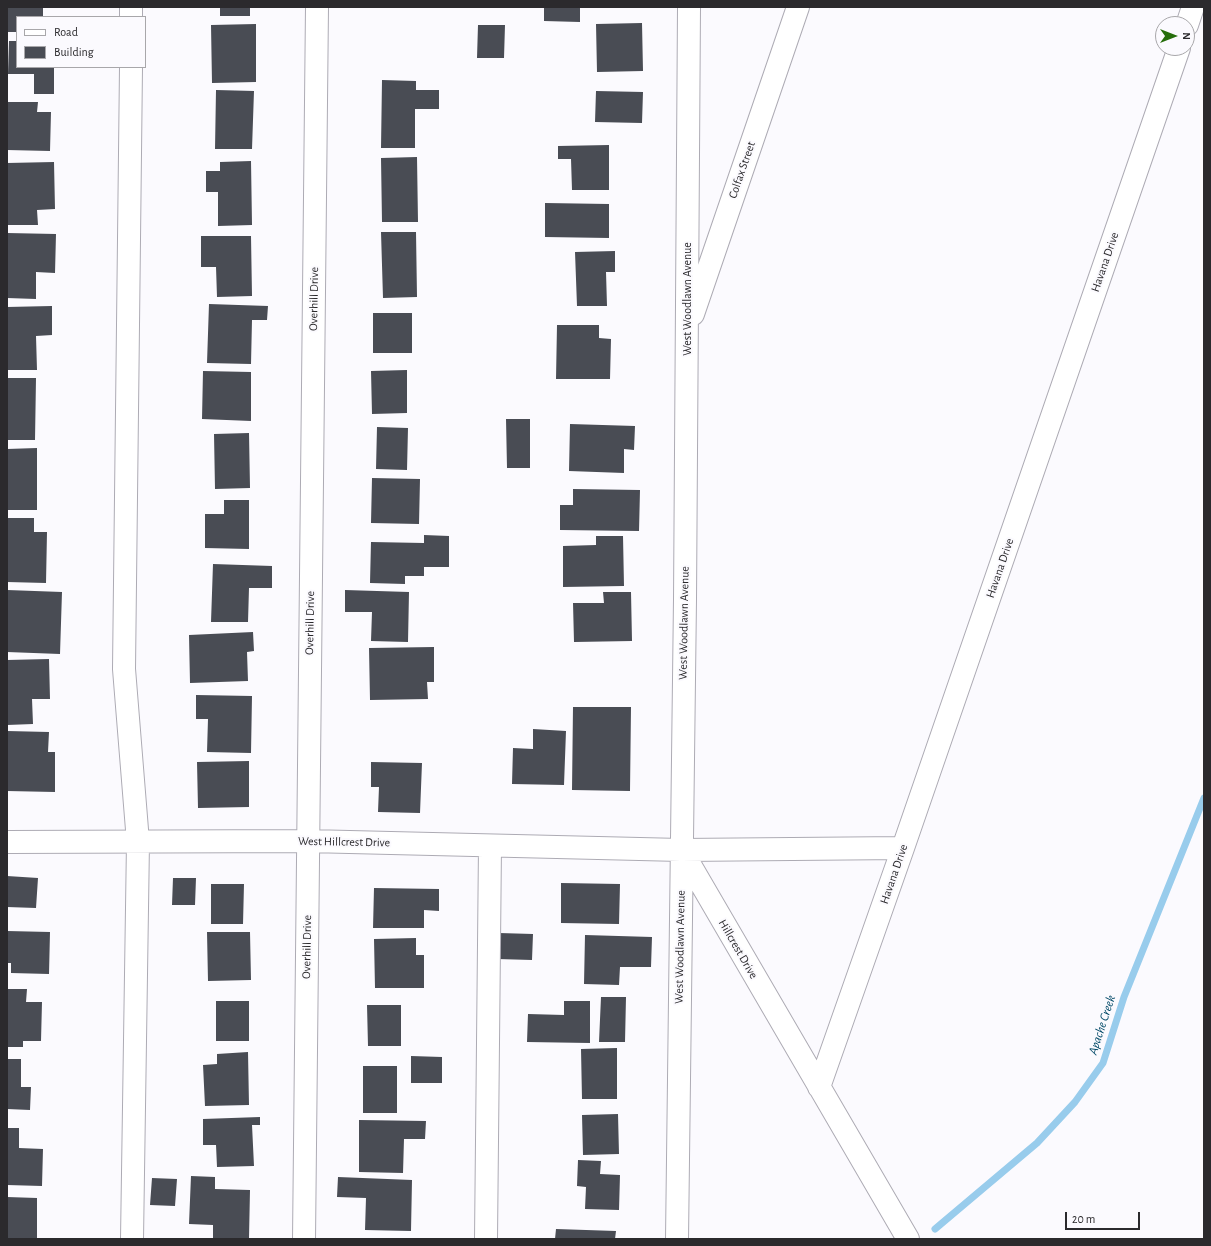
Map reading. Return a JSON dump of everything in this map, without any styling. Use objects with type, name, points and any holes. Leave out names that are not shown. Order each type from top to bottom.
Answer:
[{"type":"street","name":"Overhill Drive","points":[[304,1239],[316,7]]},
{"type":"street","name":"West Woodlawn Avenue","points":[[676,1239],[685,591],[689,7]]},
{"type":"street","name":"Colfax Street","points":[[686,332],[798,7]]},
{"type":"street","name":"Havana Drive","points":[[819,1087],[1176,56]]},
{"type":"street","points":[[131,68],[124,669],[138,842],[132,1239]]},
{"type":"street","name":"West Hillcrest Drive","points":[[7,842],[308,841],[681,850]]},
{"type":"street","points":[[486,1239],[490,846]]},
{"type":"street","points":[[681,850],[903,848]]},
{"type":"street","name":"Hillcrest Drive","points":[[681,850],[908,1239]]},
{"type":"building","points":[[7,7],[43,7],[43,16],[16,16],[16,32],[7,32]]},
{"type":"building","points":[[220,7],[250,7],[250,16],[220,16]]},
{"type":"building","points":[[544,7],[580,7],[580,22],[544,21]]},
{"type":"building","points":[[642,23],[643,71],[597,72],[596,24]]},
{"type":"building","points":[[256,24],[256,82],[212,83],[211,25]]},
{"type":"building","points":[[478,25],[505,25],[504,58],[477,58]]},
{"type":"building","points":[[9,41],[16,41],[16,68],[54,68],[54,94],[34,94],[34,74],[8,74]]},
{"type":"building","points":[[382,80],[416,81],[416,90],[439,90],[439,109],[415,109],[415,148],[381,148]]},
{"type":"building","points":[[216,90],[254,91],[252,149],[215,149]]},
{"type":"building","points":[[596,91],[643,92],[642,123],[595,122]]},
{"type":"building","points":[[7,102],[38,102],[37,112],[51,112],[50,151],[7,150]]},
{"type":"building","points":[[609,145],[609,190],[572,190],[571,159],[558,159],[558,146]]},
{"type":"building","points":[[417,157],[418,222],[382,222],[381,158]]},
{"type":"building","points":[[251,161],[252,225],[218,226],[218,192],[206,192],[206,171],[220,171],[220,162]]},
{"type":"building","points":[[54,162],[55,209],[37,210],[38,225],[7,225],[7,163]]},
{"type":"building","points":[[545,203],[609,204],[609,238],[545,237]]},
{"type":"building","points":[[381,232],[416,232],[417,297],[383,298]]},
{"type":"building","points":[[7,233],[56,234],[55,273],[36,272],[36,299],[7,298]]},
{"type":"building","points":[[201,236],[251,236],[252,296],[217,297],[216,267],[201,267]]},
{"type":"building","points":[[615,251],[615,272],[606,272],[607,306],[577,306],[575,252]]},
{"type":"building","points":[[209,304],[268,306],[267,320],[252,320],[251,364],[207,363]]},
{"type":"building","points":[[52,306],[52,335],[36,336],[37,370],[7,370],[7,307]]},
{"type":"building","points":[[373,313],[412,313],[412,353],[373,353]]},
{"type":"building","points":[[557,325],[599,325],[599,338],[611,339],[610,379],[556,379]]},
{"type":"building","points":[[407,370],[407,413],[372,414],[371,371]]},
{"type":"building","points":[[203,371],[251,372],[251,421],[202,419]]},
{"type":"building","points":[[7,378],[36,378],[35,440],[7,440]]},
{"type":"building","points":[[506,419],[530,419],[530,468],[507,468]]},
{"type":"building","points":[[570,424],[635,426],[634,450],[624,449],[624,473],[569,471]]},
{"type":"building","points":[[377,427],[408,428],[407,470],[376,469]]},
{"type":"building","points":[[249,433],[250,488],[215,489],[214,434]]},
{"type":"building","points":[[37,448],[37,510],[7,510],[7,449]]},
{"type":"building","points":[[372,478],[420,479],[419,524],[371,523]]},
{"type":"building","points":[[573,489],[640,490],[639,531],[560,530],[560,505],[573,505]]},
{"type":"building","points":[[224,500],[249,500],[249,549],[205,548],[205,514],[224,514]]},
{"type":"building","points":[[7,518],[34,518],[34,532],[47,532],[46,583],[7,582]]},
{"type":"building","points":[[424,535],[449,536],[449,567],[424,567],[424,576],[405,576],[405,584],[370,583],[371,542],[424,543]]},
{"type":"building","points":[[596,536],[623,536],[624,586],[563,587],[563,546],[596,545]]},
{"type":"building","points":[[213,564],[272,566],[272,588],[249,588],[248,622],[211,622]]},
{"type":"building","points":[[7,590],[62,592],[60,654],[7,652]]},
{"type":"building","points":[[345,590],[409,592],[408,642],[371,641],[372,612],[345,612]]},
{"type":"building","points":[[603,592],[631,592],[632,641],[574,642],[573,603],[604,603]]},
{"type":"building","points":[[253,632],[254,651],[247,652],[248,681],[190,683],[189,635]]},
{"type":"building","points":[[434,647],[434,682],[427,682],[428,699],[370,700],[369,648]]},
{"type":"building","points":[[49,659],[50,699],[32,699],[33,724],[7,725],[7,660]]},
{"type":"building","points":[[196,695],[252,696],[251,753],[207,752],[208,719],[196,719]]},
{"type":"building","points":[[573,707],[631,707],[630,791],[572,790]]},
{"type":"building","points":[[533,729],[566,731],[564,785],[512,784],[513,748],[533,749]]},
{"type":"building","points":[[7,731],[49,732],[48,752],[55,752],[55,792],[7,791]]},
{"type":"building","points":[[249,761],[249,807],[198,808],[197,762]]},
{"type":"building","points":[[371,762],[422,763],[420,813],[378,812],[379,787],[371,787]]},
{"type":"building","points":[[7,876],[38,878],[36,908],[7,907]]},
{"type":"building","points":[[173,878],[196,878],[195,905],[172,905]]},
{"type":"building","points":[[561,883],[620,884],[619,924],[561,923]]},
{"type":"building","points":[[211,884],[244,884],[243,924],[211,924]]},
{"type":"building","points":[[374,888],[439,889],[439,911],[424,910],[424,928],[373,928]]},
{"type":"building","points":[[7,931],[50,932],[49,974],[11,973],[11,963],[7,963]]},
{"type":"building","points":[[207,932],[250,932],[251,980],[208,981]]},
{"type":"building","points":[[499,933],[533,934],[532,960],[497,959]]},
{"type":"building","points":[[585,935],[652,937],[651,967],[620,967],[619,985],[584,984]]},
{"type":"building","points":[[416,938],[416,955],[424,955],[424,988],[375,988],[374,939]]},
{"type":"building","points":[[7,989],[27,989],[26,1002],[42,1002],[41,1041],[23,1041],[23,1047],[7,1047]]},
{"type":"building","points":[[601,997],[626,997],[625,1042],[599,1042]]},
{"type":"building","points":[[216,1001],[249,1001],[249,1041],[216,1041]]},
{"type":"building","points":[[564,1001],[590,1001],[590,1043],[527,1042],[528,1014],[564,1015]]},
{"type":"building","points":[[367,1005],[401,1005],[401,1046],[368,1046]]},
{"type":"building","points":[[617,1048],[617,1099],[582,1099],[581,1049]]},
{"type":"building","points":[[248,1052],[249,1105],[205,1106],[203,1065],[217,1064],[217,1054]]},
{"type":"building","points":[[411,1056],[442,1057],[442,1083],[411,1083]]},
{"type":"building","points":[[7,1059],[21,1059],[21,1087],[31,1087],[30,1110],[7,1109]]},
{"type":"building","points":[[363,1066],[397,1066],[397,1113],[363,1113]]},
{"type":"building","points":[[618,1114],[619,1154],[583,1155],[582,1115]]},
{"type":"building","points":[[260,1117],[260,1125],[252,1125],[254,1166],[217,1167],[216,1145],[203,1145],[203,1119]]},
{"type":"building","points":[[359,1120],[426,1121],[425,1139],[404,1139],[403,1173],[359,1172]]},
{"type":"building","points":[[7,1128],[19,1128],[19,1148],[43,1149],[42,1186],[7,1185]]},
{"type":"building","points":[[578,1160],[601,1161],[600,1174],[620,1175],[619,1210],[585,1209],[586,1187],[577,1186]]},
{"type":"building","points":[[191,1176],[215,1177],[215,1189],[250,1190],[249,1238],[213,1238],[213,1225],[189,1224]]},
{"type":"building","points":[[338,1177],[412,1180],[411,1231],[365,1230],[366,1198],[337,1197]]},
{"type":"building","points":[[152,1178],[177,1179],[175,1206],[150,1205]]},
{"type":"building","points":[[7,1197],[37,1198],[37,1239],[7,1239]]},
{"type":"building","points":[[556,1229],[616,1231],[615,1239],[555,1239]]},
{"type":"waterway","name":"Apache Creek","points":[[935,1229],[1037,1143],[1075,1102],[1103,1063],[1124,997],[1204,798]]}]
